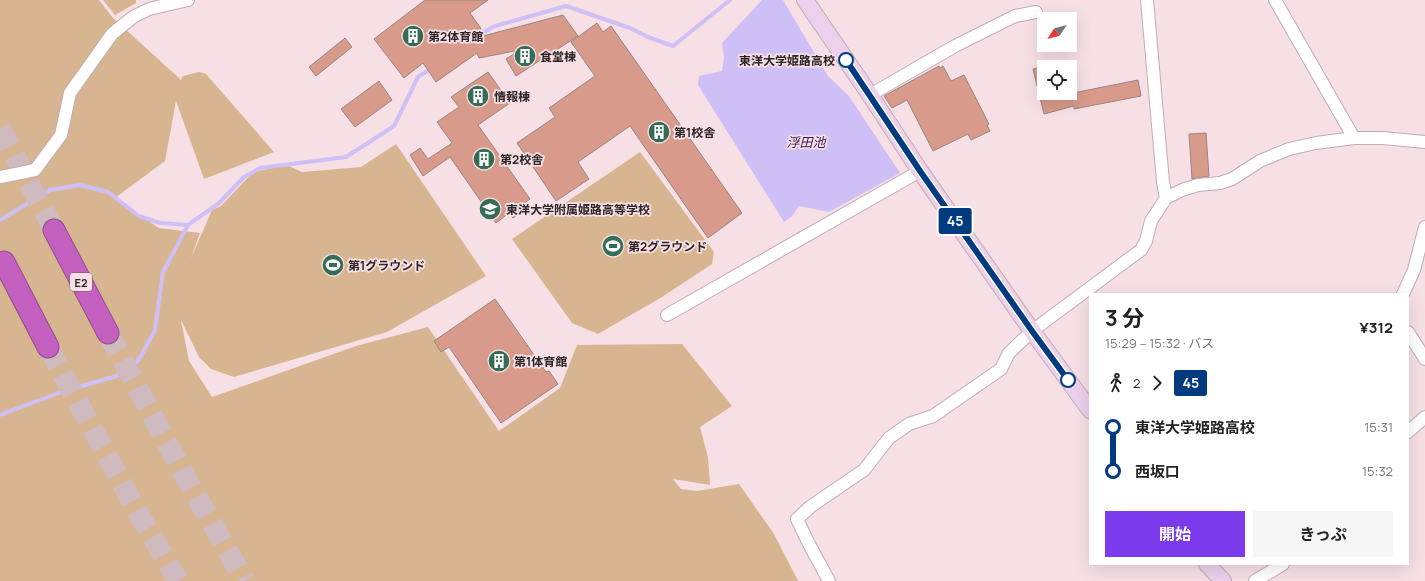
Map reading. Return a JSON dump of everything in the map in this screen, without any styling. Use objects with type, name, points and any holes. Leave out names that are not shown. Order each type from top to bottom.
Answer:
[{"type":"highway","name":"E2","points":[[54,230],[108,333]]},
{"type":"highway","points":[[4,262],[48,347]]},
{"type":"main road","points":[[805,0],[920,171],[1032,331],[1089,409]]},
{"type":"main road","points":[[1208,565],[1223,581]]},
{"type":"street","points":[[0,177],[35,170],[61,135],[70,93],[112,34],[133,17],[150,9],[188,0]]},
{"type":"street","points":[[1147,0],[1162,182],[1166,198]]},
{"type":"street","points":[[1275,0],[1354,138]]},
{"type":"street","points":[[870,95],[956,46],[1015,16],[1036,12]]},
{"type":"street","points":[[829,581],[797,519],[810,507],[864,470],[889,438],[909,424],[933,416],[1001,369],[1009,353],[1032,331],[1141,250],[1146,241],[1151,221],[1166,198],[1198,184],[1220,183],[1232,179],[1260,161],[1289,149],[1316,143],[1354,138],[1383,138],[1425,142]]},
{"type":"street","points":[[667,315],[920,171]]},
{"type":"street","points":[[1403,293],[1414,270],[1425,228]]},
{"type":"street","points":[[1409,334],[1425,359]]},
{"type":"street","points":[[1409,431],[1425,417]]},
{"type":"street","points":[[1255,581],[1281,565]]},
{"type":"shaded area","points":[[0,0],[99,0],[113,18],[180,79],[180,81],[183,76],[199,72],[206,74],[274,152],[204,179],[176,101],[165,161],[115,198],[159,228],[200,233],[191,258],[212,210],[221,206],[253,172],[287,165],[302,172],[361,167],[396,144],[486,276],[387,332],[234,377],[211,369],[199,357],[181,320],[189,361],[212,397],[356,346],[428,327],[499,431],[560,388],[577,345],[682,344],[732,406],[700,427],[708,457],[710,485],[673,479],[681,489],[697,491],[739,484],[774,534],[798,581],[0,581]]},
{"type":"shaded area","points":[[103,0],[136,0],[136,3],[115,15]]},
{"type":"shaded area","name":"第2グラウンド","points":[[640,152],[714,252],[712,264],[662,297],[598,334],[572,323],[512,239]]},
{"type":"water","name":"浮田池","points":[[762,0],[783,0],[828,76],[849,96],[900,173],[829,212],[799,206],[792,216],[784,222],[698,85],[699,76],[722,71],[724,58],[722,43]]},
{"type":"building","points":[[425,0],[488,0],[470,13],[480,27],[483,36],[563,15],[578,36],[516,76],[506,59],[520,50],[479,58],[477,53],[436,82],[423,63],[404,78],[374,39]]},
{"type":"building","points":[[597,23],[603,32],[611,26],[742,213],[708,238],[630,126],[578,162],[589,179],[556,201],[517,143],[555,117],[549,108],[595,76],[571,42]]},
{"type":"building","points":[[345,38],[352,47],[316,76],[309,67]]},
{"type":"building","points":[[939,66],[940,68],[943,66],[951,81],[964,75],[989,124],[987,125],[990,131],[971,140],[968,134],[933,151],[907,100],[892,108],[884,96]]},
{"type":"building","points":[[1037,68],[1037,85],[1033,69]]},
{"type":"building","points":[[488,72],[510,103],[478,125],[530,199],[523,204],[526,209],[513,218],[509,213],[496,223],[450,157],[423,176],[410,155],[420,148],[428,159],[452,143],[437,122],[459,107],[451,97]]},
{"type":"building","points":[[1138,80],[1141,96],[1074,109],[1074,106],[1044,114],[1041,100],[1077,100],[1077,92]]},
{"type":"building","points":[[379,81],[392,100],[355,127],[341,109]]},
{"type":"building","points":[[1206,133],[1209,176],[1192,179],[1189,134]]},
{"type":"building","name":"第1体育館","points":[[495,299],[546,372],[549,371],[558,384],[501,423],[449,347],[441,352],[434,341]]},
{"type":"waterway","points":[[484,32],[495,26],[566,6],[630,28],[648,37],[673,46],[730,0]]},
{"type":"waterway","points":[[0,415],[64,391],[117,376],[135,364],[155,330],[163,272],[188,225],[219,203],[244,177],[260,168],[346,157],[394,126],[418,77],[432,68]]},
{"type":"waterway","points":[[0,220],[50,190],[80,185],[108,192],[139,216],[160,223],[188,225]]},
{"type":"tunnel","points":[[0,128],[54,230]]},
{"type":"tunnel","points":[[108,333],[187,480],[245,581]]},
{"type":"tunnel","points":[[48,347],[137,511],[178,581]]},
{"type":"bus line","name":"45","points":[[846,60],[920,171],[1068,380]]},
{"type":"place","name":"第2体育館","points":[[413,36]]},
{"type":"place","name":"食堂棟","points":[[525,56]]},
{"type":"place","name":"東洋大学姫路高校","points":[[846,60]]},
{"type":"place","name":"情報棟","points":[[478,96]]},
{"type":"place","name":"第1校舎","points":[[659,132]]},
{"type":"place","name":"第2校舎","points":[[484,159]]},
{"type":"place","name":"東洋大学附属姫路高等学校","points":[[490,209]]},
{"type":"place","name":"第2グラウンド","points":[[613,246]]},
{"type":"place","name":"第1グラウンド","points":[[333,265]]},
{"type":"place","name":"第1体育館","points":[[499,361]]}]
